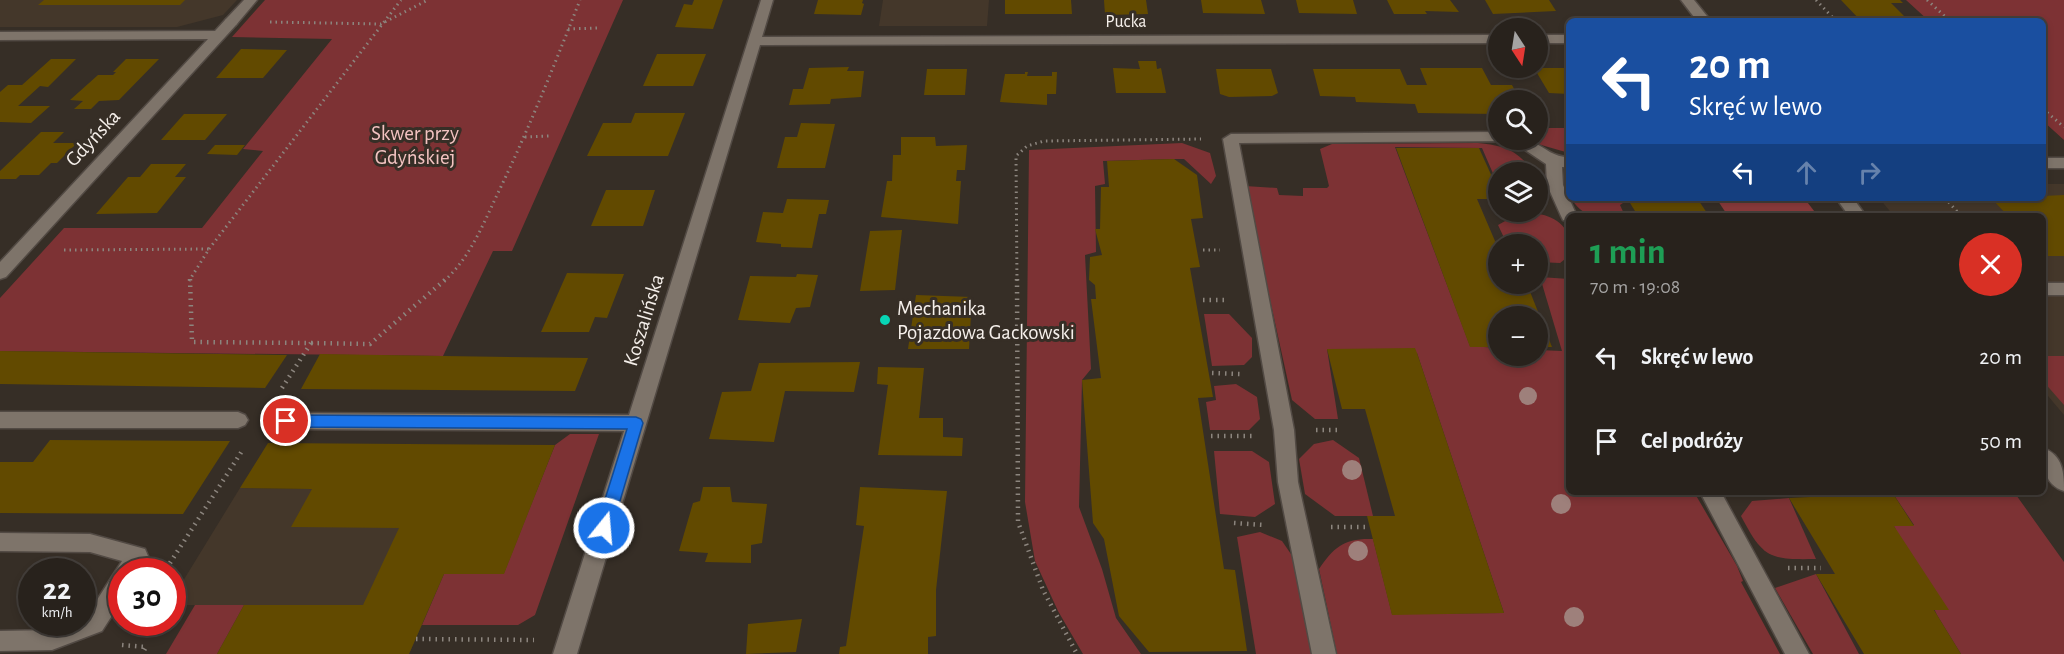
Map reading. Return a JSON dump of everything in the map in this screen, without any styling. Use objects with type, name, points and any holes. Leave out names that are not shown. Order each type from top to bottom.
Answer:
[{"type":"street","name":"Gdyńska","points":[[0,273],[251,0]]},
{"type":"street","name":"Koszalińska","points":[[565,654],[767,0]]},
{"type":"street","points":[[1688,0],[1702,18]]},
{"type":"street","points":[[0,36],[219,35]]},
{"type":"street","name":"Pucka","points":[[754,41],[1488,39]]},
{"type":"street","points":[[1548,39],[1566,39]]},
{"type":"street","points":[[1324,654],[1288,482],[1284,436],[1231,139],[1488,137]]},
{"type":"street","points":[[1537,150],[1562,162],[1555,185],[1568,213]]},
{"type":"street","points":[[2046,163],[2064,163]]},
{"type":"street","points":[[1846,201],[1856,213]]},
{"type":"street","points":[[2046,289],[2064,289]]},
{"type":"street","points":[[0,420],[238,420]]},
{"type":"street","points":[[286,421],[636,423]]},
{"type":"street","points":[[2046,460],[2064,483]]},
{"type":"street","points":[[1712,495],[1797,654]]},
{"type":"street","points":[[0,542],[90,543],[137,556],[136,558]]},
{"type":"street","points":[[0,641],[52,640],[94,624],[108,602]]},
{"type":"path","points":[[401,0],[209,249],[189,281],[192,342],[370,344],[454,272],[481,229],[525,136],[580,0]]},
{"type":"path","points":[[231,22],[381,24],[428,0]]},
{"type":"path","points":[[1816,0],[1833,18]]},
{"type":"path","points":[[1927,0],[1947,18]]},
{"type":"path","points":[[568,29],[597,28]]},
{"type":"path","points":[[2046,112],[2064,127]]},
{"type":"path","points":[[525,136],[550,136]]},
{"type":"path","points":[[1077,654],[1054,618],[1031,564],[1018,522],[1016,156],[1026,146],[1044,141],[1231,139]]},
{"type":"path","points":[[1948,201],[1958,213]]},
{"type":"path","points":[[20,250],[209,249]]},
{"type":"path","points":[[273,401],[311,343]]},
{"type":"path","points":[[1210,436],[1284,436]]},
{"type":"path","points":[[174,558],[248,441]]},
{"type":"path","points":[[123,638],[118,645],[146,647],[142,654]]},
{"type":"path","points":[[416,639],[541,640]]},
{"type":"shaded area","points":[[0,0],[237,0],[223,15],[177,27],[0,27]]},
{"type":"shaded area","points":[[883,0],[989,0],[987,26],[879,26]]},
{"type":"shaded area","points":[[2046,184],[2064,184],[2064,415],[2046,394],[2046,213],[1892,213],[1882,201],[2046,201]]},
{"type":"shaded area","points":[[1718,201],[1806,201],[1816,213],[1726,213]]},
{"type":"shaded area","points":[[240,488],[537,492],[504,574],[444,574],[409,654],[217,654],[244,605],[186,605],[186,576]]},
{"type":"green space","name":"Skwer przy Gdyńskiej","points":[[265,0],[623,0],[512,251],[493,251],[443,356],[0,351],[0,298],[64,228],[202,228],[263,151],[243,149],[332,39],[232,37]]},
{"type":"green space","points":[[1906,0],[2064,0],[2064,140],[2046,124],[2046,18],[1926,18]]},
{"type":"green space","points":[[1548,128],[1566,128],[1566,152],[1548,147]]},
{"type":"green space","points":[[1182,143],[1210,153],[1216,176],[1211,184],[1184,159],[1174,159],[1103,161],[1105,184],[1095,186],[1096,252],[1085,255],[1091,369],[1082,380],[1079,507],[1102,569],[1116,618],[1141,654],[1083,654],[1058,611],[1035,561],[1025,502],[1029,150]]},
{"type":"green space","points":[[1478,143],[1488,145],[1488,150],[1510,150],[1525,162],[1488,162],[1482,148],[1395,147],[1470,346],[1488,347],[1488,366],[1548,366],[1548,350],[1562,351],[1545,294],[1548,294],[1548,278],[1566,279],[1566,495],[1696,495],[1737,566],[1743,581],[1741,582],[1780,654],[1337,654],[1319,569],[1341,545],[1354,540],[1373,539],[1392,614],[1504,613],[1417,353],[1327,349],[1338,419],[1315,419],[1292,400],[1245,186],[1277,188],[1279,195],[1303,196],[1303,188],[1327,188],[1329,186],[1320,149],[1332,144]]},
{"type":"green space","points":[[1573,201],[1622,201],[1620,205],[1624,213],[1586,213]]},
{"type":"green space","points":[[1548,217],[1551,218],[1559,222],[1566,231],[1566,258],[1560,263],[1548,262],[1548,234],[1502,234],[1498,225],[1503,222],[1548,222]]},
{"type":"green space","points":[[1204,314],[1229,314],[1252,338],[1252,357],[1244,365],[1212,366]]},
{"type":"green space","points":[[2046,356],[2064,356],[2064,405],[2046,384]]},
{"type":"green space","points":[[1236,384],[1257,397],[1260,419],[1249,430],[1210,430],[1206,402],[1216,400],[1214,386]]},
{"type":"green space","points":[[570,434],[599,434],[535,615],[518,625],[422,625],[444,574],[504,573],[555,445]]},
{"type":"green space","points":[[1333,440],[1359,458],[1373,516],[1335,516],[1305,494],[1299,459],[1314,444]]},
{"type":"green space","points":[[1214,451],[1252,451],[1269,462],[1275,504],[1255,517],[1220,514]]},
{"type":"green space","points":[[1894,495],[2016,495],[2064,562],[2064,654],[1961,654],[1937,615],[1894,526],[1914,525]]},
{"type":"green space","points":[[1789,498],[1816,559],[1788,559],[1769,554],[1755,541],[1741,516],[1752,501]]},
{"type":"green space","points":[[1260,532],[1282,541],[1293,557],[1314,654],[1256,654],[1237,537]]},
{"type":"green space","points":[[1816,574],[1859,654],[1813,654],[1775,588]]},
{"type":"green space","points":[[195,605],[244,605],[217,654],[166,654],[177,636],[186,636],[186,620]]},
{"type":"building","points":[[44,0],[185,0],[180,5],[38,5]]},
{"type":"building","points":[[694,0],[723,0],[713,29],[675,27],[684,4],[692,5]]},
{"type":"building","points":[[818,0],[863,0],[864,4],[861,15],[814,14]]},
{"type":"building","points":[[1005,0],[1071,0],[1072,14],[1005,14]]},
{"type":"building","points":[[1104,0],[1146,0],[1148,14],[1105,15]]},
{"type":"building","points":[[1201,0],[1261,0],[1265,14],[1203,13]]},
{"type":"building","points":[[1296,0],[1353,0],[1357,14],[1299,13]]},
{"type":"building","points":[[1387,0],[1450,0],[1459,12],[1425,11],[1427,14],[1394,14]]},
{"type":"building","points":[[1485,0],[1549,0],[1556,11],[1493,14]]},
{"type":"building","points":[[1841,0],[1900,0],[1903,3],[1891,3],[1906,18],[1858,18]]},
{"type":"building","points":[[241,49],[287,50],[263,78],[216,78]]},
{"type":"building","points":[[657,54],[706,54],[693,86],[643,86]]},
{"type":"building","points":[[51,59],[76,59],[48,87],[40,86],[18,106],[50,106],[31,123],[0,122],[0,92],[8,85],[22,85]]},
{"type":"building","points":[[126,59],[159,59],[119,100],[99,101],[91,109],[74,109],[83,101],[70,100],[98,75],[113,75],[116,72],[113,72]]},
{"type":"building","points":[[1138,61],[1156,61],[1157,69],[1161,68],[1166,93],[1116,93],[1113,68],[1140,69]]},
{"type":"building","points":[[849,67],[847,71],[864,71],[861,97],[831,99],[830,104],[789,105],[793,89],[803,89],[809,68]]},
{"type":"building","points":[[1420,68],[1482,68],[1491,85],[1512,85],[1515,90],[1488,90],[1488,114],[1418,113],[1415,104],[1356,102],[1355,97],[1320,96],[1313,69],[1400,69],[1407,85],[1427,85]]},
{"type":"building","points":[[1548,68],[1566,68],[1566,94],[1549,93],[1540,78],[1548,78]]},
{"type":"building","points":[[927,69],[967,69],[965,95],[924,95]]},
{"type":"building","points":[[1216,69],[1271,69],[1278,93],[1272,96],[1229,97],[1220,94]]},
{"type":"building","points":[[1028,72],[1027,76],[1052,76],[1052,72],[1057,72],[1056,94],[1047,94],[1047,105],[1000,102],[1005,74],[1025,74]]},
{"type":"building","points":[[635,113],[685,113],[668,156],[587,156],[603,123],[631,123]]},
{"type":"building","points":[[184,114],[227,114],[205,140],[161,140]]},
{"type":"building","points":[[801,123],[835,124],[825,168],[777,168],[785,137],[797,137]]},
{"type":"building","points":[[41,132],[64,132],[53,143],[77,143],[57,163],[51,163],[39,175],[20,175],[16,179],[0,179],[0,171]]},
{"type":"building","points":[[901,137],[935,137],[936,146],[967,145],[965,170],[957,170],[956,181],[961,181],[958,224],[881,217],[887,181],[892,181],[893,155],[901,155]]},
{"type":"building","points":[[215,145],[245,145],[237,155],[207,154]]},
{"type":"building","points":[[1396,148],[1479,148],[1488,168],[1488,199],[1477,199],[1492,234],[1488,234],[1488,294],[1531,294],[1536,306],[1488,306],[1488,347],[1470,347]]},
{"type":"building","points":[[1174,159],[1197,175],[1203,218],[1191,219],[1200,267],[1190,268],[1213,397],[1198,398],[1224,569],[1235,570],[1247,651],[1149,652],[1119,616],[1104,539],[1093,523],[1082,380],[1101,378],[1091,299],[1096,299],[1095,285],[1089,280],[1090,257],[1102,255],[1095,229],[1100,229],[1101,187],[1109,187],[1107,161]]},
{"type":"building","points":[[151,164],[186,164],[175,177],[186,177],[157,213],[96,214],[128,177],[140,177]]},
{"type":"building","points":[[606,190],[655,190],[643,226],[591,226]]},
{"type":"building","points":[[2064,195],[2064,256],[2046,256],[2046,213],[2005,213],[1994,201],[2046,201],[2046,196]]},
{"type":"building","points":[[787,199],[829,200],[826,214],[819,214],[812,248],[781,247],[781,244],[756,242],[763,212],[783,213]]},
{"type":"building","points":[[1629,201],[1699,201],[1707,213],[1636,213]]},
{"type":"building","points":[[902,230],[895,290],[860,291],[870,231]]},
{"type":"building","points":[[567,273],[624,274],[607,318],[595,317],[589,332],[541,332]]},
{"type":"building","points":[[797,274],[818,275],[810,307],[796,308],[790,323],[738,320],[750,276],[796,277]]},
{"type":"building","points":[[916,295],[972,297],[969,349],[908,349]]},
{"type":"building","points":[[1415,348],[1504,613],[1392,615],[1367,516],[1395,516],[1365,409],[1342,409],[1327,349]]},
{"type":"building","points":[[0,351],[287,355],[265,388],[0,384]]},
{"type":"building","points":[[320,354],[588,358],[575,391],[301,389]]},
{"type":"building","points":[[860,362],[854,392],[785,391],[774,442],[709,439],[722,392],[751,391],[759,363]]},
{"type":"building","points":[[878,367],[924,368],[919,418],[943,418],[943,437],[963,438],[962,456],[878,455],[888,385],[877,384]]},
{"type":"building","points":[[50,440],[230,441],[183,514],[0,513],[0,462],[33,462]]},
{"type":"building","points":[[268,443],[555,445],[504,574],[444,574],[409,654],[217,654],[244,605],[363,605],[399,528],[291,527],[312,489],[240,488]]},
{"type":"building","points":[[703,487],[730,487],[732,502],[767,504],[762,543],[751,545],[751,563],[705,562],[708,553],[679,551],[693,503],[700,501]]},
{"type":"building","points":[[860,487],[947,491],[936,590],[936,636],[928,637],[928,654],[839,654],[840,647],[846,646],[864,526],[856,525]]},
{"type":"building","points":[[1809,495],[1894,495],[1914,526],[1894,526],[1949,610],[1934,610],[1961,654],[1864,654],[1816,574],[1835,574],[1789,498],[1810,497]]},
{"type":"building","points":[[802,619],[796,652],[746,654],[748,624]]},
{"type":"place","name":"Mechanika Pojazdowa Gackowski","points":[[885,320]]},
{"type":"route","points":[[286,421],[636,423],[604,528]]}]
